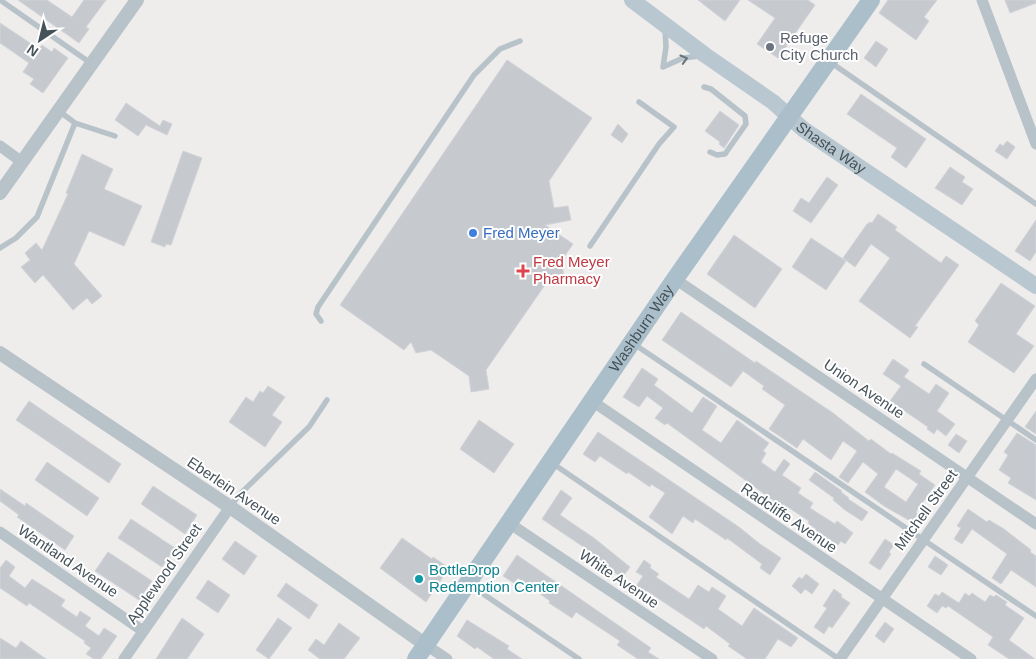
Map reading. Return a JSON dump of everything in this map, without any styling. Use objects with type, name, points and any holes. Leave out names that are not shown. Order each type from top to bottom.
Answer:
[{"type":"main road","name":"Shasta Way","points":[[632,0],[705,55],[773,102],[803,129],[1036,286]]},
{"type":"main road","name":"Washburn Way","points":[[421,652],[676,279],[871,0]]},
{"type":"street","points":[[0,193],[136,0]]},
{"type":"street","points":[[982,0],[1036,144]]},
{"type":"street","points":[[0,146],[22,162]]},
{"type":"street","name":"Union Avenue","points":[[676,279],[1036,524]]},
{"type":"street","name":"Eberlein Avenue","points":[[0,353],[230,507],[421,652],[447,659]]},
{"type":"street","name":"Mitchell Street","points":[[840,659],[1036,379]]},
{"type":"street","name":"Radcliffe Avenue","points":[[592,401],[971,659]]},
{"type":"street","name":"Applewood Street","points":[[124,659],[230,507]]},
{"type":"street","name":"White Avenue","points":[[509,523],[712,659]]},
{"type":"street","name":"Wantland Avenue","points":[[0,532],[143,631]]},
{"type":"lane","points":[[0,0],[92,64]]},
{"type":"lane","points":[[665,24],[666,47],[663,67],[683,58],[705,55]]},
{"type":"lane","points":[[321,321],[316,314],[318,307],[474,75],[500,49],[520,40]]},
{"type":"lane","points":[[829,61],[1036,204]]},
{"type":"lane","points":[[704,87],[711,89],[745,116],[746,124],[725,154],[710,152]]},
{"type":"lane","points":[[590,246],[659,144],[674,127],[639,102]]},
{"type":"lane","points":[[59,111],[75,123],[115,136]]},
{"type":"lane","points":[[0,248],[16,238],[37,217],[75,123]]},
{"type":"lane","points":[[632,343],[1036,616]]},
{"type":"lane","points":[[924,364],[1036,440]]},
{"type":"lane","points":[[230,507],[239,495],[309,427],[327,400]]},
{"type":"lane","points":[[550,462],[840,659]]},
{"type":"lane","points":[[468,583],[579,659]]},
{"type":"building","points":[[18,0],[47,0],[72,17],[84,0],[106,0],[86,27],[89,29],[79,43]]},
{"type":"building","points":[[698,0],[740,0],[725,21]]},
{"type":"building","points":[[748,0],[808,0],[815,5],[778,58],[757,44],[775,18]]},
{"type":"building","points":[[888,0],[937,0],[924,17],[929,21],[916,40],[879,13]]},
{"type":"building","points":[[1005,0],[1036,0],[1036,3],[1010,13]]},
{"type":"building","points":[[0,23],[39,49],[42,45],[52,52],[54,48],[68,58],[43,93],[30,84],[34,79],[23,72],[29,63],[0,43]]},
{"type":"building","points":[[876,41],[888,49],[876,67],[864,58]]},
{"type":"building","name":"Fred Meyer","points":[[507,60],[592,118],[549,181],[554,208],[568,206],[571,220],[545,225],[573,244],[562,260],[564,280],[547,282],[486,370],[489,389],[471,392],[469,376],[431,350],[416,353],[411,342],[404,350],[340,305]]},
{"type":"building","points":[[861,94],[926,139],[906,168],[891,157],[897,148],[847,114]]},
{"type":"building","points":[[126,103],[160,126],[163,120],[172,124],[167,135],[146,125],[138,136],[115,120]]},
{"type":"building","points":[[720,111],[739,125],[724,148],[719,144],[720,142],[705,131]]},
{"type":"building","points":[[618,124],[628,134],[622,143],[611,135]]},
{"type":"building","points":[[1007,141],[1015,147],[1007,159],[995,151],[1000,144],[1003,146]]},
{"type":"building","points":[[183,151],[202,158],[171,245],[166,244],[165,247],[151,242]]},
{"type":"building","points":[[82,154],[113,169],[104,189],[142,206],[124,246],[89,231],[74,264],[102,296],[92,304],[87,298],[73,310],[43,275],[35,283],[21,267],[30,260],[25,253],[36,243],[42,250],[68,194],[66,193]]},
{"type":"building","points":[[950,167],[965,177],[962,182],[973,189],[962,205],[935,188]]},
{"type":"building","points":[[827,177],[838,185],[811,223],[793,211],[801,198],[809,203]]},
{"type":"building","points":[[878,214],[897,227],[895,230],[941,263],[946,256],[959,265],[915,326],[918,327],[910,338],[859,301],[890,258],[871,244],[855,267],[843,258],[867,224],[872,223]]},
{"type":"building","points":[[1036,220],[1036,252],[1030,261],[1015,251]]},
{"type":"building","points":[[734,235],[782,269],[755,308],[707,274]]},
{"type":"building","points":[[811,238],[846,261],[826,290],[792,267]]},
{"type":"building","points":[[1001,283],[1035,306],[1016,334],[1034,346],[1014,373],[968,342],[979,325],[975,321]]},
{"type":"building","points":[[681,312],[755,363],[756,361],[833,413],[869,441],[871,439],[891,454],[921,471],[919,474],[935,485],[916,512],[918,514],[912,522],[884,506],[865,492],[878,474],[863,462],[848,483],[839,477],[857,451],[843,441],[831,460],[803,439],[797,448],[769,429],[785,405],[762,389],[764,386],[743,371],[731,387],[662,340]],"holes":[[[896,469],[918,484],[906,502],[884,487]]]},
{"type":"building","points":[[893,359],[909,370],[904,377],[929,394],[936,384],[949,393],[937,411],[955,424],[946,436],[937,429],[934,434],[927,429],[928,427],[890,401],[901,386],[883,374]]},
{"type":"building","points":[[642,368],[658,379],[654,385],[692,413],[703,397],[717,406],[702,430],[721,443],[737,420],[769,443],[763,451],[766,453],[761,462],[775,472],[784,459],[790,464],[782,475],[801,488],[798,493],[813,503],[810,508],[835,524],[837,521],[853,533],[845,544],[841,541],[838,545],[815,530],[808,523],[809,521],[767,496],[667,423],[665,425],[655,418],[663,408],[647,396],[639,407],[623,397]]},
{"type":"building","points":[[268,386],[285,397],[272,415],[282,422],[265,447],[229,422],[246,397],[253,402],[260,391],[263,393]]},
{"type":"building","points":[[29,401],[121,464],[109,483],[16,420]]},
{"type":"building","points":[[1036,411],[1036,434],[1025,427]]},
{"type":"building","points":[[479,420],[514,444],[494,473],[460,449]]},
{"type":"building","points":[[598,432],[739,527],[781,558],[770,575],[760,568],[762,564],[727,538],[726,540],[695,519],[693,523],[683,516],[672,534],[649,517],[665,493],[651,484],[650,487],[628,472],[627,474],[600,456],[595,462],[583,454]]},
{"type":"building","points":[[1017,433],[1036,445],[1036,500],[1008,483],[1011,478],[999,470],[1008,455],[1004,452]]},
{"type":"building","points":[[956,434],[967,441],[959,453],[948,445]]},
{"type":"building","points":[[47,462],[99,498],[87,516],[35,480]]},
{"type":"building","points":[[815,472],[842,491],[848,499],[868,512],[862,521],[845,510],[833,500],[834,498],[809,480]]},
{"type":"building","points":[[153,486],[197,515],[185,534],[141,504]]},
{"type":"building","points":[[0,489],[25,506],[26,503],[74,536],[65,550],[17,517],[19,515],[0,501]]},
{"type":"building","points":[[561,490],[572,498],[560,515],[594,538],[630,567],[622,578],[593,556],[594,554],[542,519]]},
{"type":"building","points":[[968,509],[987,522],[989,520],[1004,529],[1031,550],[1030,552],[1036,556],[1036,587],[1011,570],[1001,584],[992,578],[1007,554],[972,529],[962,544],[954,539],[961,528],[957,526]]},
{"type":"building","points":[[131,519],[175,548],[162,567],[118,538]]},
{"type":"building","name":"BottleDrop Redemption Center","points":[[402,538],[432,559],[433,557],[449,568],[426,602],[380,568]]},
{"type":"building","points":[[885,539],[894,545],[889,552],[891,554],[880,570],[869,563]]},
{"type":"building","points":[[235,541],[257,556],[244,575],[222,559]]},
{"type":"building","points":[[108,552],[152,581],[139,600],[95,571]]},
{"type":"building","points":[[517,555],[651,648],[648,652],[659,659],[638,659],[617,645],[620,641],[576,612],[572,618],[549,603],[550,601],[518,578],[514,583],[503,576]]},
{"type":"building","points":[[935,556],[948,565],[941,575],[928,567]]},
{"type":"building","points":[[6,560],[15,567],[9,576],[25,588],[32,579],[65,600],[61,606],[77,617],[80,611],[91,618],[85,626],[99,636],[104,628],[117,636],[101,659],[94,659],[86,654],[91,648],[84,643],[85,641],[29,603],[27,606],[0,588],[0,568]]},
{"type":"building","points":[[644,560],[651,565],[650,568],[659,574],[656,577],[689,599],[698,585],[709,592],[712,587],[726,596],[718,609],[742,626],[754,608],[798,638],[791,647],[778,639],[765,659],[747,659],[728,646],[730,644],[706,626],[704,629],[647,591],[644,596],[634,589],[643,576],[636,572]]},
{"type":"building","points":[[806,574],[819,584],[812,594],[805,589],[801,594],[792,586],[799,577],[802,579]]},
{"type":"building","points":[[208,580],[230,595],[218,613],[196,598]]},
{"type":"building","points":[[286,583],[318,605],[309,619],[277,596]]},
{"type":"building","points":[[834,589],[850,603],[832,628],[829,626],[824,634],[814,627],[827,608],[823,606]]},
{"type":"building","points":[[942,592],[959,603],[965,593],[969,596],[972,593],[985,602],[990,595],[994,597],[996,595],[1007,602],[1005,605],[1024,618],[1009,640],[1035,659],[1009,659],[988,645],[993,637],[948,606],[946,608],[942,606],[937,613],[927,606],[935,594],[939,596]]},
{"type":"building","points":[[182,618],[204,634],[187,659],[156,659]]},
{"type":"building","points":[[278,618],[292,628],[269,659],[256,650]]},
{"type":"building","points":[[467,620],[509,646],[507,649],[522,659],[494,659],[477,647],[475,649],[457,636]]},
{"type":"building","points":[[885,622],[894,629],[884,643],[875,636]]},
{"type":"building","points":[[339,623],[360,638],[344,659],[320,659],[308,650],[316,639],[324,645]]},
{"type":"building","points":[[0,638],[16,648],[21,641],[46,659],[0,659]]},
{"type":"place","name":"Refuge City Church","points":[[770,47]]},
{"type":"place","name":"Fred Meyer","points":[[473,233]]},
{"type":"place","name":"Fred Meyer Pharmacy","points":[[523,271]]},
{"type":"place","name":"BottleDrop Redemption Center","points":[[419,579]]}]
